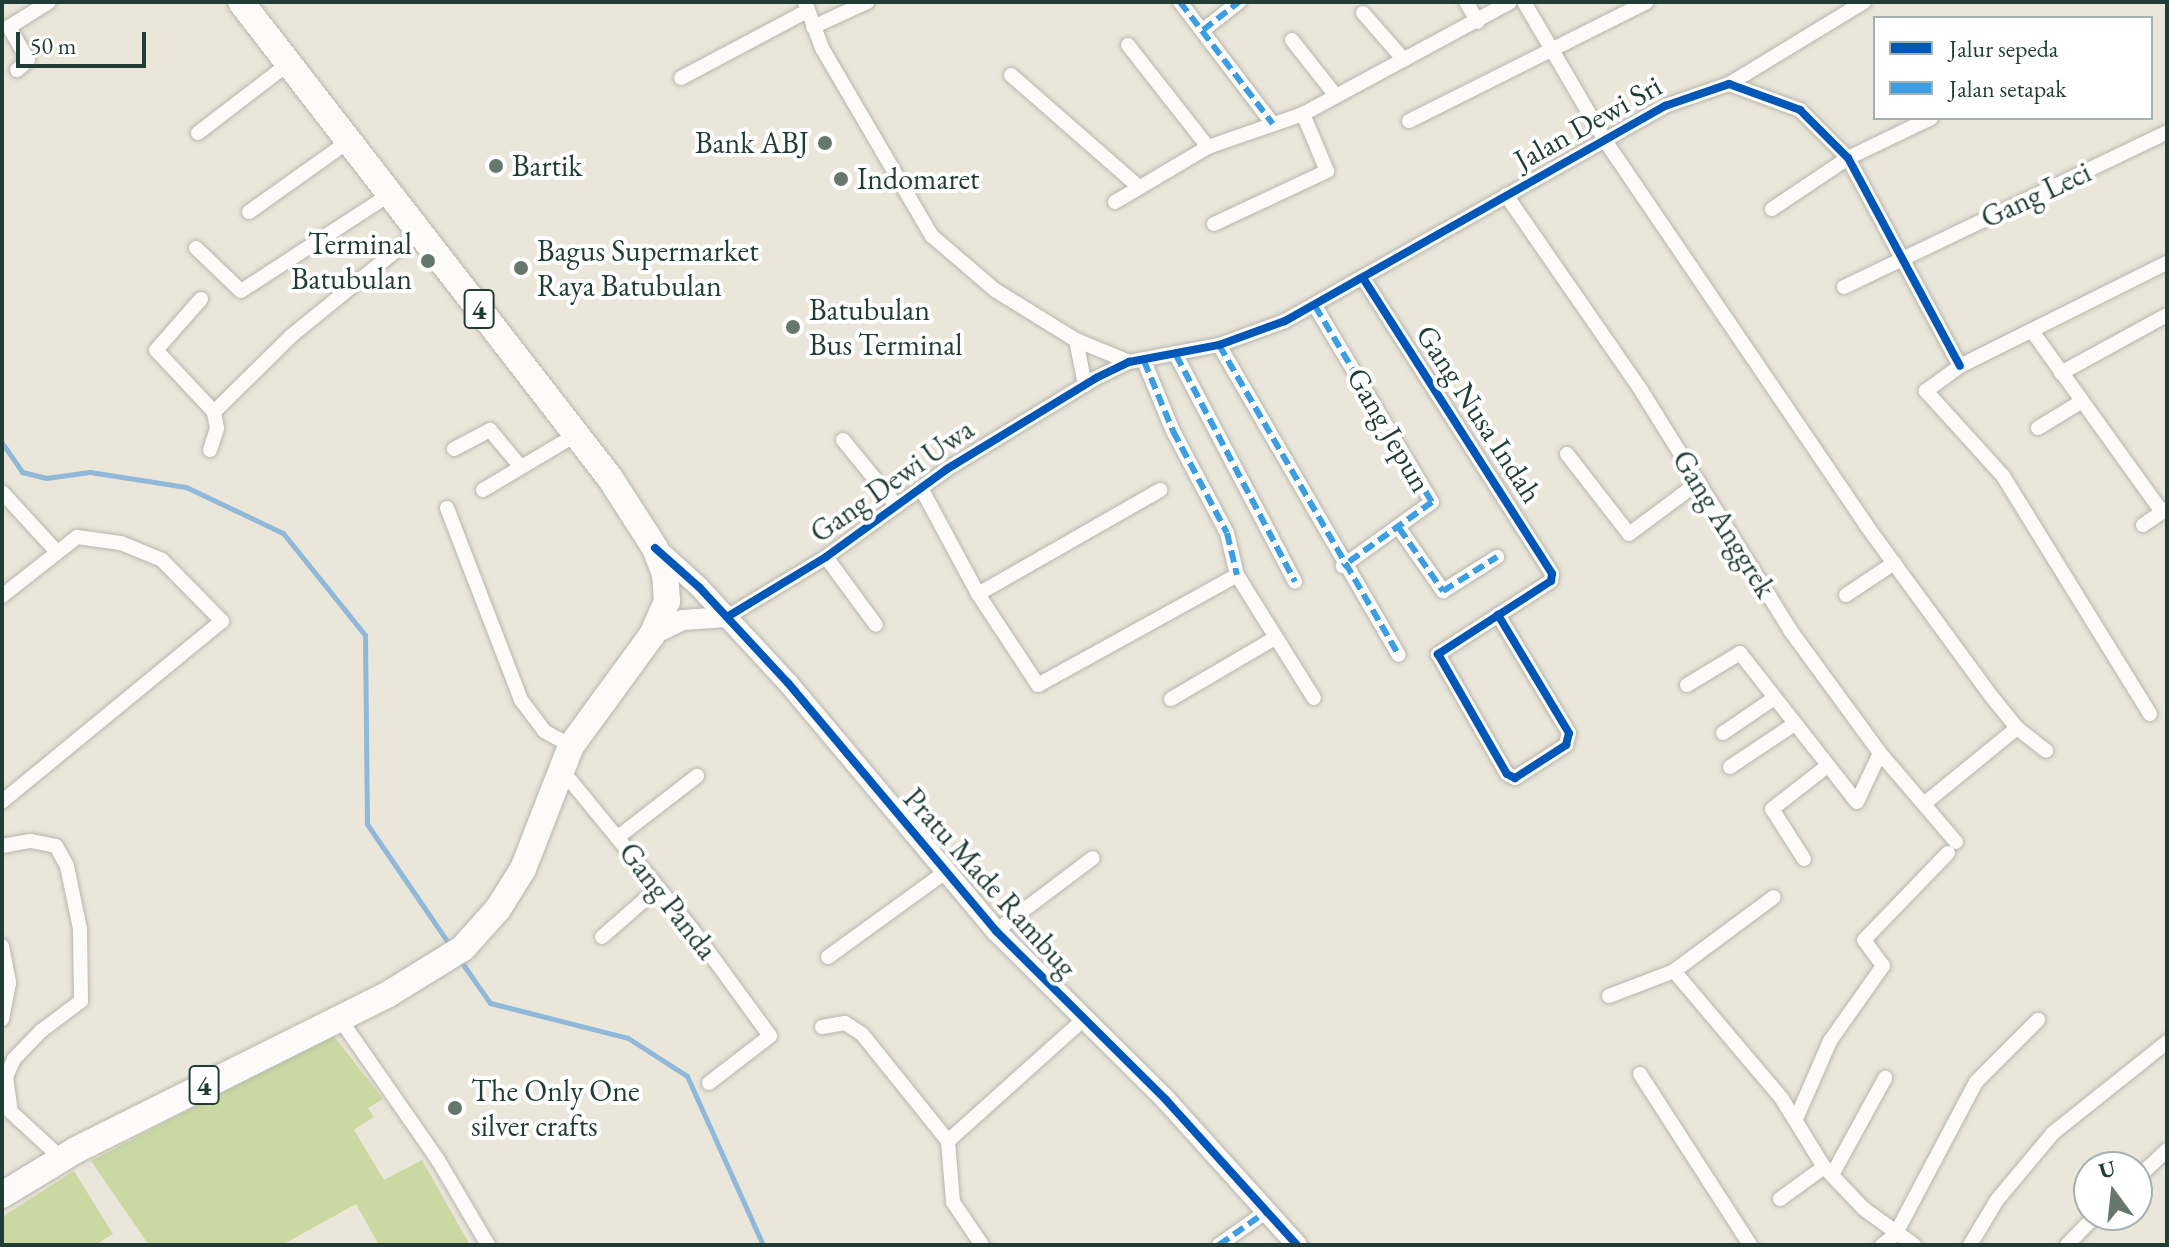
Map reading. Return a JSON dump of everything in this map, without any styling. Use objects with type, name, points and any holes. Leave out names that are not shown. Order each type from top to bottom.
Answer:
[{"type":"highway","name":"4","points":[[2,1195],[61,1158],[411,982],[463,948],[484,926],[523,869],[566,758],[652,635],[667,590],[655,548],[577,434],[288,64],[248,4]]},
{"type":"street","points":[[17,70],[28,60],[9,27],[49,2]]},
{"type":"street","points":[[813,27],[867,2]]},
{"type":"street","points":[[1180,2],[1273,124]]},
{"type":"street","points":[[1203,30],[1239,2]]},
{"type":"street","points":[[1466,2],[1478,22]]},
{"type":"street","points":[[1115,202],[1208,147],[1303,114],[1510,2]]},
{"type":"street","points":[[1524,2],[1556,50],[1604,139],[1894,563],[2017,728],[2046,751]]},
{"type":"street","points":[[1409,121],[1647,2]]},
{"type":"street","name":"Jalan Dewi Sri","points":[[1136,362],[1219,345],[1315,306],[1604,139],[1689,95],[1729,84],[1864,2]]},
{"type":"street","points":[[681,78],[806,6],[813,27],[932,236],[979,279],[1076,340],[1136,362],[1227,533],[1237,575],[1314,698]]},
{"type":"street","points":[[1363,13],[1404,60]]},
{"type":"street","points":[[1292,40],[1336,96]]},
{"type":"street","points":[[1128,45],[1208,147]]},
{"type":"street","points":[[198,133],[288,64]]},
{"type":"street","points":[[1011,75],[1139,187]]},
{"type":"street","points":[[1729,84],[1800,110],[1848,158],[1960,366]]},
{"type":"street","points":[[1214,224],[1327,171],[1303,114]]},
{"type":"street","points":[[1772,209],[1848,158],[1927,120]]},
{"type":"street","name":"Gang Leci","points":[[1844,287],[1903,256],[2167,132]]},
{"type":"street","points":[[249,212],[349,141]]},
{"type":"street","points":[[196,248],[241,291],[389,195]]},
{"type":"street","name":"Gang Anggrek","points":[[1506,195],[1699,482],[1790,630],[1880,753],[1924,804],[1952,848],[1864,940],[1883,966],[1830,1041],[1796,1119]]},
{"type":"street","points":[[214,412],[291,336],[420,231]]},
{"type":"street","points":[[2150,714],[2003,476],[1967,432],[1928,396],[1930,384],[1960,366],[2167,263]]},
{"type":"street","name":"Gang Nusa Indah","points":[[1363,278],[1552,577],[1498,615]]},
{"type":"street","points":[[201,299],[156,350],[214,412],[217,428],[210,450]]},
{"type":"street","name":"Gang Jepun","points":[[1315,306],[1431,499],[1429,507],[1343,566]]},
{"type":"street","points":[[2061,373],[2167,315]]},
{"type":"street","points":[[2032,331],[2081,402],[2165,511],[2143,525]]},
{"type":"street","points":[[1076,340],[1085,385]]},
{"type":"street","points":[[1219,345],[1343,566],[1399,655]]},
{"type":"street","points":[[1176,355],[1295,582]]},
{"type":"street","name":"Gang Dewi Uwa","points":[[727,617],[826,557],[921,488],[1085,385],[1136,362]]},
{"type":"street","points":[[2038,428],[2081,402]]},
{"type":"street","points":[[454,449],[490,430],[520,466]]},
{"type":"street","points":[[483,490],[577,434]]},
{"type":"street","points":[[843,440],[897,506]]},
{"type":"street","points":[[1567,454],[1629,534],[1699,482]]},
{"type":"street","points":[[921,488],[978,594],[1038,685],[1237,575]]},
{"type":"street","points":[[978,594],[1160,490]]},
{"type":"street","points":[[2,492],[56,551]]},
{"type":"street","name":"Gang Panda","points":[[447,508],[521,700],[566,758],[618,837],[770,1036],[709,1083]]},
{"type":"street","points":[[1399,528],[1443,591],[1497,557]]},
{"type":"street","points":[[2,596],[77,537],[121,543],[162,560],[222,621],[2,802]]},
{"type":"street","name":"Pratu Made Rambug","points":[[655,548],[727,617],[996,931],[1297,1245]]},
{"type":"street","points":[[826,557],[876,625]]},
{"type":"street","points":[[1846,595],[1894,563]]},
{"type":"street","points":[[1498,615],[1569,733],[1566,745],[1515,778],[1507,774],[1438,654],[1498,615]]},
{"type":"street","points":[[652,635],[683,620],[727,617]]},
{"type":"street","points":[[1171,699],[1275,638]]},
{"type":"street","points":[[1687,685],[1740,653],[1826,767],[1859,802],[1880,753]]},
{"type":"street","points":[[1723,733],[1773,699]]},
{"type":"street","points":[[1730,767],[1793,725]]},
{"type":"street","points":[[1924,804],[2017,728]]},
{"type":"street","points":[[1804,859],[1772,809],[1826,767]]},
{"type":"street","points":[[618,837],[697,776]]},
{"type":"street","points":[[2,846],[31,841],[56,846],[67,866],[80,929],[81,1001],[41,1031],[14,1059],[6,1077],[11,1112],[61,1158]]},
{"type":"street","points":[[996,931],[1093,858]]},
{"type":"street","points":[[828,957],[944,873]]},
{"type":"street","points":[[602,937],[658,888]]},
{"type":"street","points":[[1609,996],[1674,971],[1774,897]]},
{"type":"street","points":[[2,946],[9,983],[2,1019]]},
{"type":"street","points":[[1674,971],[1796,1119],[1828,1171],[1895,1235],[1914,1245]]},
{"type":"street","points":[[340,1019],[438,1160],[488,1245]]},
{"type":"street","points":[[948,1141],[1083,1020]]},
{"type":"street","points":[[1882,1245],[1895,1235],[1976,1082],[2038,1020]]},
{"type":"street","points":[[822,1027],[845,1023],[862,1034],[948,1141],[953,1202],[982,1245]]},
{"type":"street","points":[[1970,1245],[1997,1200],[2053,1133],[2167,1042]]},
{"type":"street","points":[[1640,1074],[1750,1245]]},
{"type":"street","points":[[1780,1199],[1828,1171],[1885,1078]]},
{"type":"street","points":[[1219,1245],[1267,1211]]},
{"type":"green space","points":[[333,1035],[383,1099],[368,1108],[374,1117],[354,1130],[384,1180],[422,1160],[470,1245],[379,1245],[356,1204],[282,1245],[149,1245],[91,1161]]},
{"type":"green space","points":[[74,1171],[113,1234],[95,1245],[2,1245],[2,1217]]},
{"type":"waterway","points":[[2,443],[22,472],[46,478],[90,472],[186,487],[283,533],[365,635],[367,824],[450,945]]},
{"type":"waterway","points":[[460,960],[490,1003],[628,1038],[687,1076],[763,1245]]},
{"type":"marked path","points":[[1180,2],[1273,124]]},
{"type":"marked path","points":[[1203,30],[1239,2]]},
{"type":"marked path","points":[[1315,306],[1432,502],[1343,566]]},
{"type":"marked path","points":[[1219,345],[1399,655]]},
{"type":"marked path","points":[[1176,355],[1295,582]]},
{"type":"marked path","points":[[1144,361],[1173,431],[1227,533],[1237,575]]},
{"type":"marked path","points":[[1399,528],[1443,591],[1497,557]]},
{"type":"marked path","points":[[1219,1245],[1267,1211]]},
{"type":"cycle path","points":[[727,617],[826,557],[947,469],[1096,378],[1129,362],[1219,345],[1285,321],[1665,106],[1729,84],[1800,110],[1848,158],[1960,366]]},
{"type":"cycle path","points":[[1363,278],[1552,574],[1551,581],[1438,654],[1507,774],[1515,778],[1566,745],[1569,733],[1498,615]]},
{"type":"cycle path","points":[[655,548],[699,587],[788,683],[996,931],[1166,1100],[1297,1245]]},
{"type":"place","name":"Bank ABJ","points":[[825,143]]},
{"type":"place","name":"Bartik","points":[[496,166]]},
{"type":"place","name":"Indomaret","points":[[841,179]]},
{"type":"place","name":"Terminal Batubulan","points":[[428,261]]},
{"type":"place","name":"Bagus Supermarket Raya Batubulan","points":[[521,268]]},
{"type":"place","name":"Batubulan Bus Terminal","points":[[793,327]]},
{"type":"place","name":"The Only One silver crafts","points":[[455,1108]]}]
